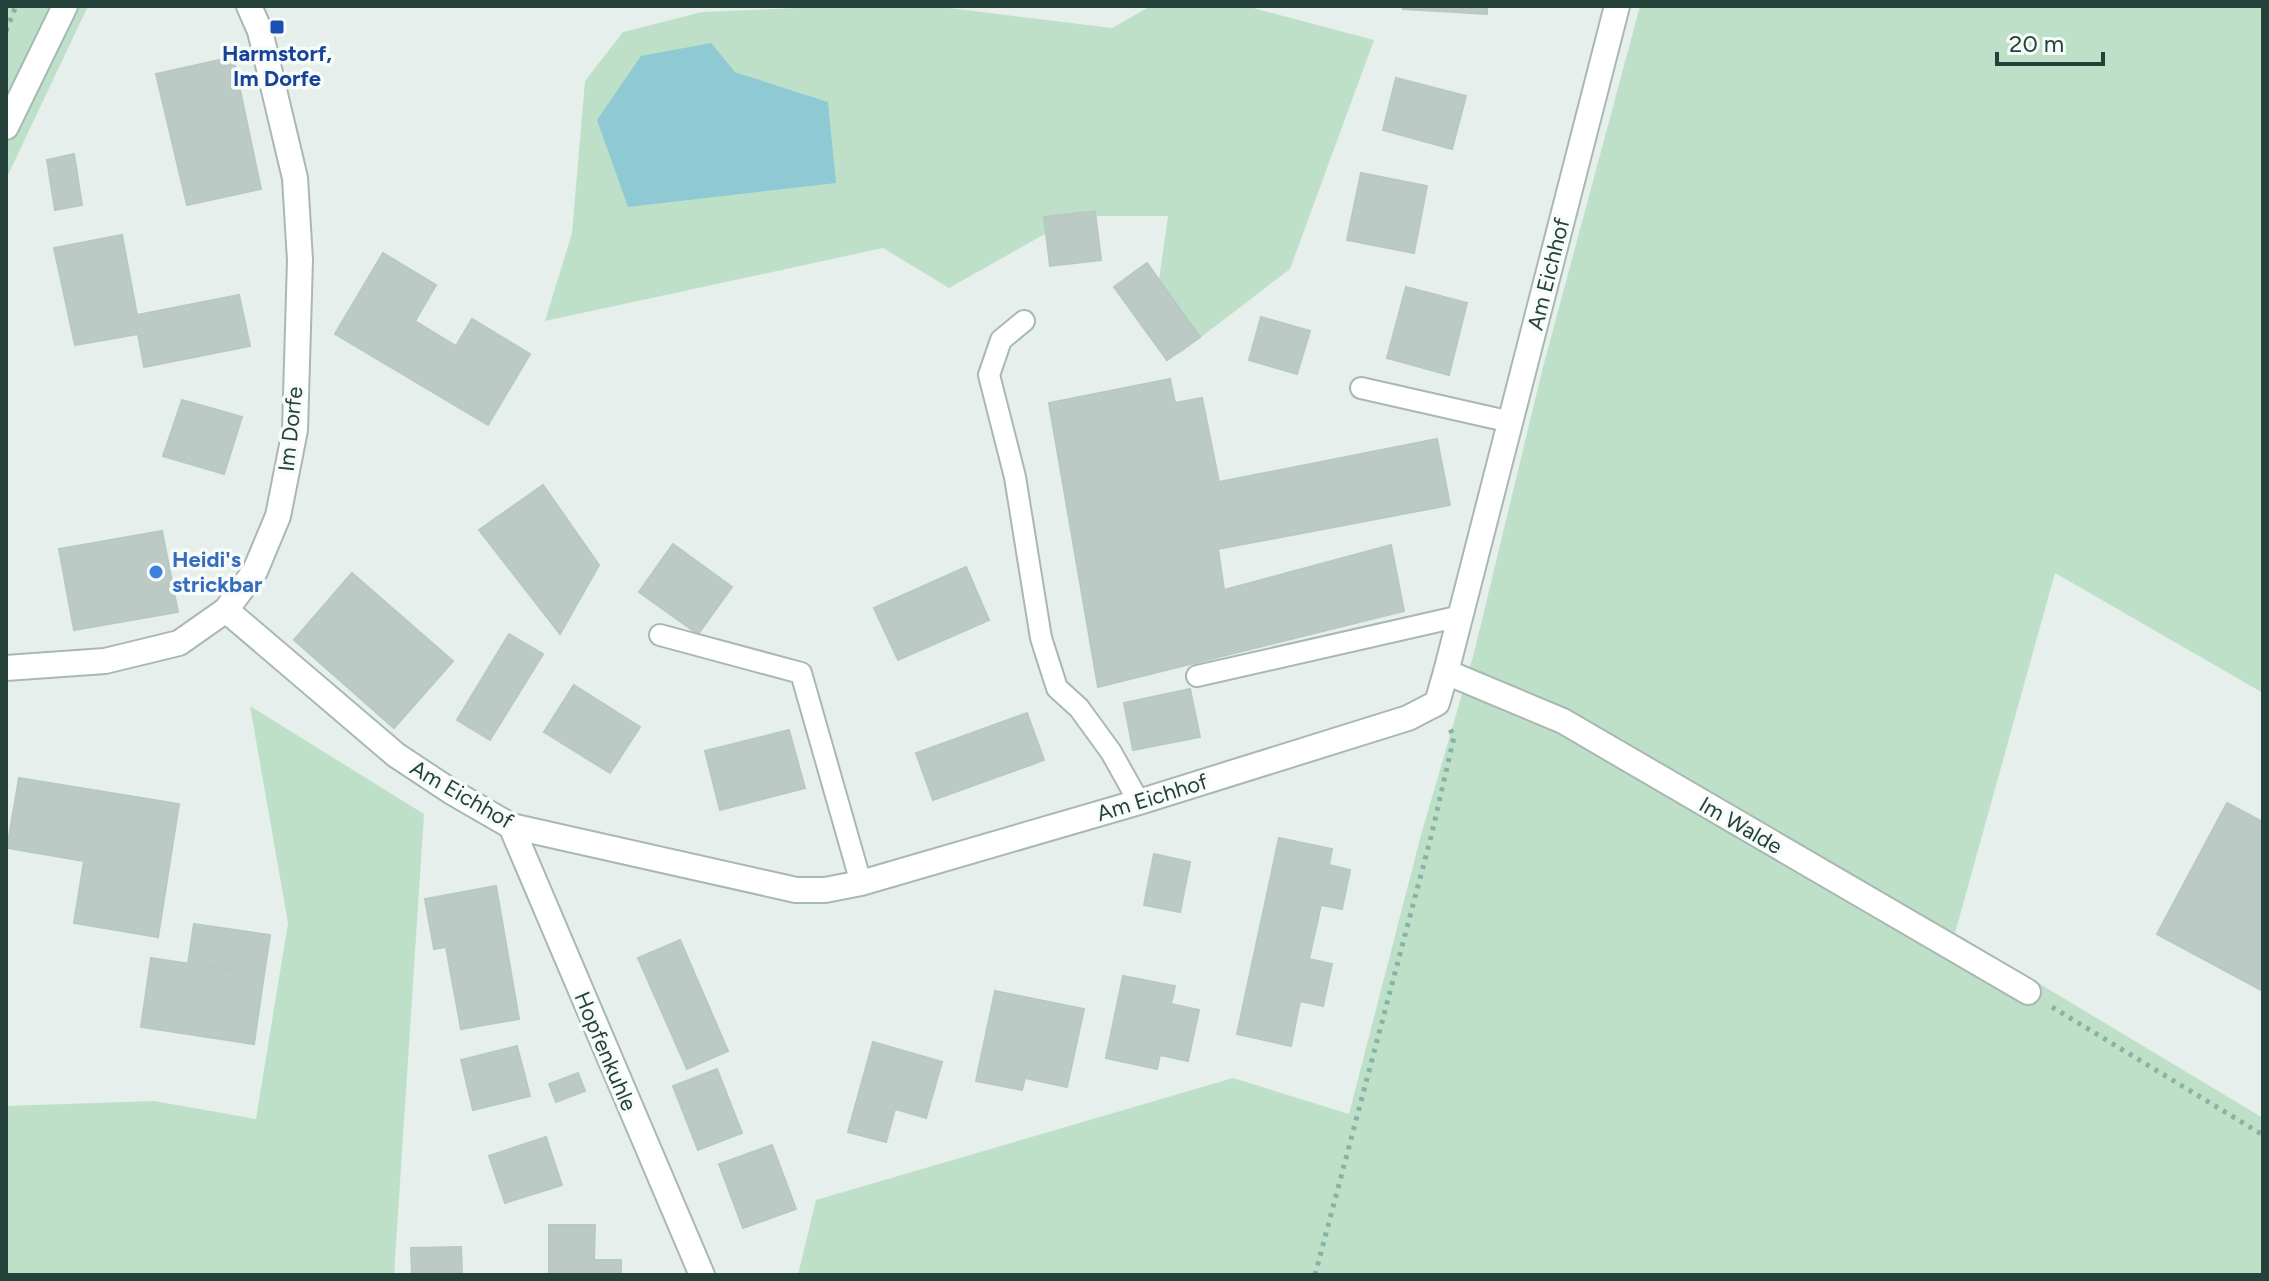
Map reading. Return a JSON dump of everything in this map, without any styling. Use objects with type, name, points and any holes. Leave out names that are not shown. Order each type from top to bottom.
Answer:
[{"type":"street","points":[[6,127],[65,6]]},
{"type":"street","name":"Im Dorfe","points":[[6,668],[105,661],[179,643],[226,610],[255,571],[278,516],[295,430],[300,260],[295,178],[260,31],[249,6]]},
{"type":"street","name":"Am Eichhof","points":[[226,610],[396,755],[511,826],[796,890],[825,890],[861,883],[1139,802],[1408,718],[1437,703],[1617,6]]},
{"type":"street","name":"Im Walde","points":[[1446,672],[1563,721],[2028,992]]},
{"type":"street","name":"Hopfenkuhle","points":[[511,826],[702,1275]]},
{"type":"lane","points":[[1024,321],[1001,340],[989,375],[1015,477],[1041,638],[1057,688],[1079,708],[1111,752],[1139,802]]},
{"type":"lane","points":[[1361,388],[1511,422]]},
{"type":"lane","points":[[1197,676],[1461,616]]},
{"type":"lane","points":[[660,635],[801,673],[861,883]]},
{"type":"path","points":[[6,31],[16,6]]},
{"type":"path","points":[[1315,1275],[1428,848],[1454,737],[1437,703]]},
{"type":"path","points":[[2028,992],[2263,1135]]},
{"type":"green space","points":[[6,6],[88,6],[6,179]]},
{"type":"green space","points":[[934,6],[1112,28],[1151,6],[1246,6],[1374,40],[1290,269],[1179,354],[1158,287],[1168,216],[1077,216],[949,288],[883,248],[545,321],[572,233],[585,81],[623,32],[702,12]],"holes":[[[641,56],[735,72],[828,102]]]},
{"type":"green space","points":[[1640,6],[2263,6],[2263,693],[2055,573],[1955,933],[2263,1118],[2263,1275],[798,1275],[816,1200],[1233,1078],[1349,1114],[1421,835],[1474,653],[1542,371]]},
{"type":"green space","points":[[250,706],[424,814],[394,1275],[6,1275],[6,1106],[154,1101],[256,1119],[288,923]]},
{"type":"water","points":[[711,43],[735,72],[828,102],[836,183],[628,207],[597,120],[641,56]]},
{"type":"building","points":[[1403,6],[1487,6],[1487,14],[1403,9]]},
{"type":"building","points":[[233,57],[261,189],[187,205],[156,74]]},
{"type":"building","points":[[1396,78],[1466,96],[1452,149],[1383,130]]},
{"type":"building","points":[[74,154],[82,205],[55,210],[47,160]]},
{"type":"building","points":[[1361,173],[1427,186],[1414,253],[1347,240]]},
{"type":"building","points":[[1095,211],[1101,260],[1050,266],[1044,217]]},
{"type":"building","points":[[122,235],[137,315],[239,295],[250,346],[144,367],[138,334],[75,345],[54,248]]},
{"type":"building","points":[[383,253],[436,285],[415,321],[456,346],[472,319],[530,354],[488,425],[335,334]]},
{"type":"building","points":[[1147,263],[1200,337],[1167,360],[1114,287]]},
{"type":"building","points":[[1406,287],[1467,303],[1449,375],[1387,358]]},
{"type":"building","points":[[1261,317],[1310,331],[1297,374],[1249,360]]},
{"type":"building","points":[[1170,379],[1175,403],[1202,398],[1219,482],[1437,439],[1450,505],[1218,549],[1224,590],[1391,545],[1404,611],[1098,687],[1049,403]]},
{"type":"building","points":[[182,400],[242,417],[224,474],[163,456]]},
{"type":"building","points":[[543,485],[599,565],[560,634],[479,530]]},
{"type":"building","points":[[162,531],[178,612],[74,630],[59,549]]},
{"type":"building","points":[[673,544],[732,587],[698,634],[639,592]]},
{"type":"building","points":[[966,567],[989,620],[898,660],[874,608]]},
{"type":"building","points":[[352,573],[453,661],[394,728],[294,640]]},
{"type":"building","points":[[509,634],[543,654],[490,740],[457,720]]},
{"type":"building","points":[[574,685],[640,727],[610,773],[544,732]]},
{"type":"building","points":[[1190,689],[1200,737],[1133,750],[1124,703]]},
{"type":"building","points":[[1027,713],[1044,760],[933,800],[916,753]]},
{"type":"building","points":[[789,730],[805,788],[720,810],[705,751]]},
{"type":"building","points":[[19,778],[179,804],[158,937],[74,923],[84,861],[7,848]]},
{"type":"building","points":[[2227,803],[2263,822],[2263,991],[2157,934]]},
{"type":"building","points":[[1279,838],[1332,849],[1329,865],[1350,870],[1342,909],[1321,905],[1309,959],[1332,964],[1323,1006],[1300,1001],[1291,1046],[1237,1034]]},
{"type":"building","points":[[1154,854],[1190,862],[1180,912],[1144,905]]},
{"type":"building","points":[[496,886],[519,1019],[461,1029],[446,947],[434,949],[425,899]]},
{"type":"building","points":[[194,924],[270,935],[264,975],[188,964]]},
{"type":"building","points":[[680,940],[728,1051],[687,1069],[638,958]]},
{"type":"building","points":[[151,958],[264,975],[254,1044],[141,1027]]},
{"type":"building","points":[[1123,976],[1175,986],[1171,1004],[1199,1010],[1188,1061],[1160,1055],[1157,1069],[1106,1058]]},
{"type":"building","points":[[995,991],[1084,1009],[1067,1087],[1025,1078],[1022,1090],[976,1081]]},
{"type":"building","points":[[873,1042],[942,1062],[926,1118],[895,1109],[886,1142],[848,1132]]},
{"type":"building","points":[[517,1046],[530,1096],[473,1110],[461,1060]]},
{"type":"building","points":[[717,1069],[742,1133],[698,1150],[673,1086]]},
{"type":"building","points":[[578,1073],[585,1091],[556,1102],[549,1084]]},
{"type":"building","points":[[546,1137],[562,1185],[505,1203],[489,1156]]},
{"type":"building","points":[[772,1145],[796,1209],[743,1228],[719,1164]]},
{"type":"building","points":[[549,1225],[595,1225],[594,1260],[621,1260],[621,1275],[549,1275]]},
{"type":"building","points":[[461,1247],[462,1275],[412,1275],[411,1248]]},
{"type":"place","name":"Harmstorf, Im Dorfe","points":[[277,27]]},
{"type":"place","name":"Heidi's strickbar","points":[[156,572]]}]
